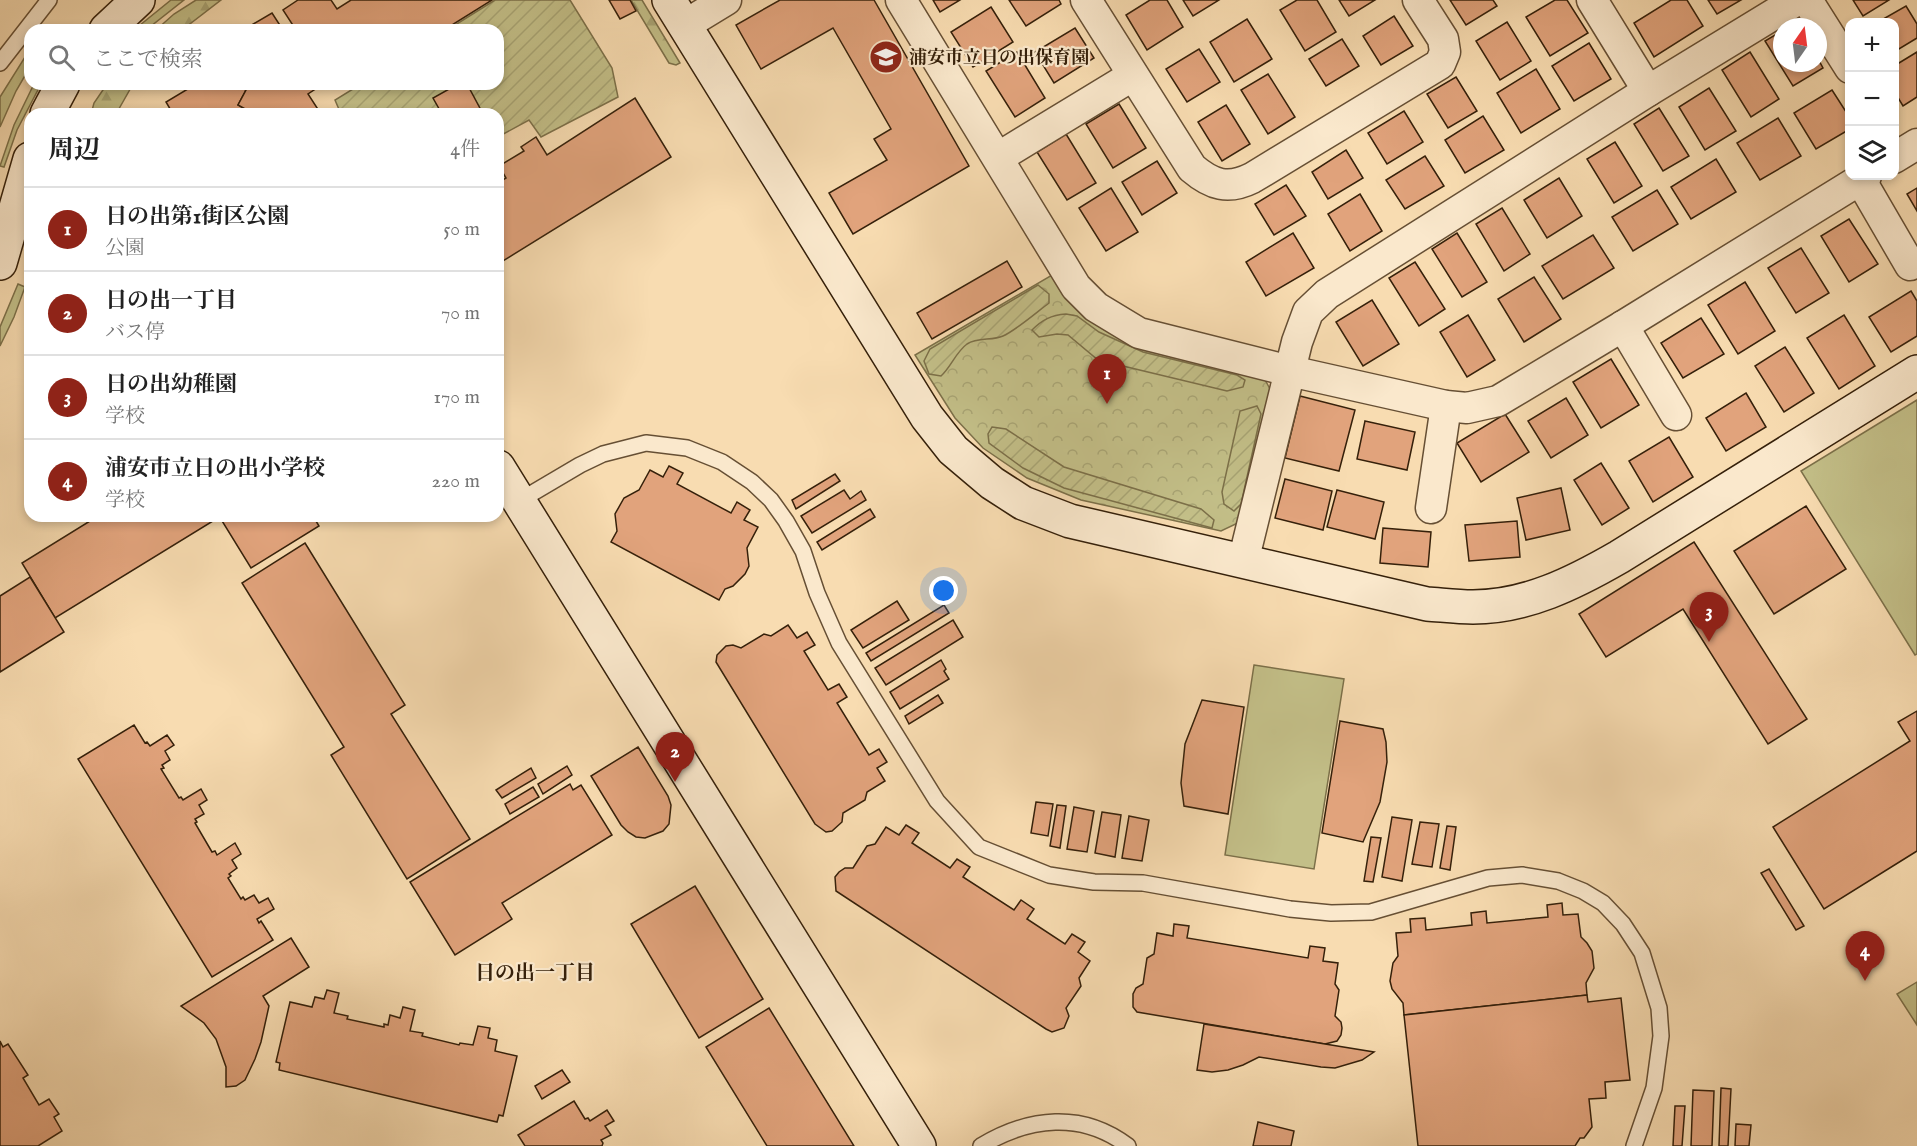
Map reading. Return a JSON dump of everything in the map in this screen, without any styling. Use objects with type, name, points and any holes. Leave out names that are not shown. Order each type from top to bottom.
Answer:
[{"type":"street","points":[[112,24],[138,0]]},
{"type":"street","points":[[726,0],[677,13],[927,417],[953,450],[992,483],[1023,503],[1070,521],[1427,604],[1474,607],[1527,600],[1581,579],[1619,557],[1917,372]]},
{"type":"street","points":[[901,0],[999,157],[1076,287],[1096,307],[1139,333],[1290,371],[1446,406],[1467,408],[1497,401],[1858,180]]},
{"type":"street","points":[[1086,0],[1192,168],[1205,179],[1222,185],[1238,185],[1440,64],[1445,52],[1443,39],[1418,0]]},
{"type":"street","points":[[1592,0],[1648,91]]},
{"type":"street","points":[[1243,562],[1297,342],[1308,312],[1327,294],[1648,91],[1797,0]]},
{"type":"street","points":[[1807,0],[1845,60]]},
{"type":"street","points":[[999,157],[1132,76]]},
{"type":"street","points":[[50,108],[60,90]]},
{"type":"street","points":[[1865,180],[1910,264]]},
{"type":"street","points":[[0,263],[21,226],[24,204]]},
{"type":"street","points":[[1623,326],[1676,415]]},
{"type":"street","points":[[1431,508],[1446,406]]},
{"type":"street","points":[[504,477],[919,1146]]},
{"type":"lane","points":[[30,24],[49,0]]},
{"type":"lane","points":[[0,63],[24,32]]},
{"type":"lane","points":[[519,501],[603,454],[646,443],[687,448],[723,462],[752,482],[771,500],[786,521],[803,551],[821,602],[839,643],[937,801],[979,847],[1020,865],[1049,875],[1094,882],[1143,883],[1290,909],[1331,913],[1371,912],[1488,878],[1522,875],[1558,881],[1603,903],[1623,924],[1642,953],[1659,1008],[1661,1036],[1654,1088],[1634,1146]]},
{"type":"lane","points":[[981,1146],[993,1138],[1020,1128],[1050,1121],[1075,1122],[1101,1129],[1128,1146]]},
{"type":"green space","points":[[171,0],[184,0],[154,24],[141,24]]},
{"type":"green space","points":[[196,0],[221,0],[190,24],[163,24]]},
{"type":"green space","points":[[495,0],[570,0],[612,68],[618,97],[541,137],[529,120],[504,134],[504,108],[338,108],[335,100],[351,90],[504,90],[504,24],[457,24]]},
{"type":"green space","points":[[631,0],[642,0],[680,63],[676,65],[669,63]]},
{"type":"green space","points":[[24,59],[24,77],[0,127],[0,97]]},
{"type":"green space","points":[[31,90],[38,90],[28,108],[24,108],[24,117],[4,167],[0,166],[14,125]]},
{"type":"green space","points":[[103,90],[130,90],[119,108],[93,108]]},
{"type":"green space","points":[[1052,275],[1263,376],[1270,389],[1240,522],[1221,531],[1081,500],[1027,478],[983,448],[955,418],[915,355]]},
{"type":"green space","points":[[18,284],[24,287],[14,317],[0,346],[0,327]]},
{"type":"green space","points":[[1038,285],[1049,294],[1049,303],[1008,334],[967,344],[941,376],[929,374],[924,361],[930,349]]},
{"type":"green space","points":[[1066,314],[1077,316],[1099,332],[1143,352],[1237,375],[1245,380],[1243,387],[1227,391],[1098,360],[1068,335],[1039,337],[1032,330],[1047,319]]},
{"type":"green space","points":[[1917,400],[1917,654],[1915,655],[1801,471]]},
{"type":"green space","points":[[1257,406],[1261,414],[1241,504],[1234,511],[1224,504],[1222,492],[1240,411]]},
{"type":"green space","points":[[992,427],[1006,429],[1064,467],[1201,509],[1214,520],[1212,528],[1064,488],[1023,468],[989,443],[988,434]]},
{"type":"green space","points":[[1254,665],[1344,679],[1314,869],[1225,855]]},
{"type":"green space","points":[[1917,982],[1917,1025],[1897,994]]},
{"type":"building","points":[[298,0],[331,0],[337,9],[351,0],[492,0],[454,24],[292,24],[283,10]]},
{"type":"building","points":[[609,0],[630,0],[636,11],[620,19]]},
{"type":"building","points":[[780,0],[874,0],[969,166],[853,234],[829,193],[887,160],[874,139],[891,129],[833,28],[761,69],[736,25]]},
{"type":"building","points":[[933,0],[960,0],[940,12]]},
{"type":"building","points":[[1009,0],[1059,0],[1061,4],[1026,26]]},
{"type":"building","points":[[1150,0],[1167,0],[1183,27],[1147,50],[1126,15]]},
{"type":"building","points":[[1183,0],[1219,0],[1193,16]]},
{"type":"building","points":[[1297,0],[1317,0],[1336,32],[1305,51],[1280,10]]},
{"type":"building","points":[[1339,0],[1375,0],[1349,16]]},
{"type":"building","points":[[1450,0],[1493,0],[1497,6],[1466,25]]},
{"type":"building","points":[[1555,0],[1567,0],[1588,33],[1550,56],[1526,17]]},
{"type":"building","points":[[1671,0],[1687,0],[1703,26],[1654,57],[1634,23]]},
{"type":"building","points":[[1708,0],[1741,0],[1717,14]]},
{"type":"building","points":[[1853,0],[1889,0],[1863,16]]},
{"type":"building","points":[[1906,6],[1917,24],[1917,38],[1899,49],[1899,18],[1885,18]]},
{"type":"building","points":[[991,7],[1013,42],[973,67],[951,32]]},
{"type":"building","points":[[272,13],[279,24],[253,24]]},
{"type":"building","points":[[1394,16],[1413,46],[1381,65],[1363,36]]},
{"type":"building","points":[[1247,19],[1272,59],[1234,82],[1210,42]]},
{"type":"building","points":[[1507,22],[1531,61],[1500,80],[1476,41]]},
{"type":"building","points":[[1075,28],[1094,58],[1054,83],[1035,52]]},
{"type":"building","points":[[1773,36],[1773,54],[1765,41]]},
{"type":"building","points":[[1342,39],[1359,66],[1326,86],[1309,59]]},
{"type":"building","points":[[1589,43],[1611,79],[1574,101],[1552,66]]},
{"type":"building","points":[[1199,49],[1220,82],[1187,102],[1166,69]]},
{"type":"building","points":[[1017,52],[1045,98],[1015,117],[986,71]]},
{"type":"building","points":[[1750,52],[1779,99],[1751,117],[1722,70]]},
{"type":"building","points":[[1917,52],[1917,97],[1903,106],[1899,99],[1899,63]]},
{"type":"building","points":[[1536,69],[1560,109],[1521,133],[1497,93]]},
{"type":"building","points":[[1784,72],[1816,72],[1793,86]]},
{"type":"building","points":[[1268,74],[1295,117],[1268,134],[1241,90]]},
{"type":"building","points":[[1456,77],[1477,111],[1448,128],[1427,94]]},
{"type":"building","points":[[1709,88],[1736,131],[1705,150],[1679,107]]},
{"type":"building","points":[[186,90],[246,90],[238,105],[243,108],[170,108],[166,102]]},
{"type":"building","points":[[246,90],[314,90],[308,94],[317,108],[243,108],[238,105]]},
{"type":"building","points":[[447,90],[470,90],[480,108],[439,108],[433,98]]},
{"type":"building","points":[[1832,90],[1845,110],[1845,132],[1816,149],[1794,113]]},
{"type":"building","points":[[635,98],[671,157],[504,260],[504,179],[506,178],[504,163],[524,151],[521,147],[536,137],[547,155]]},
{"type":"building","points":[[1119,104],[1146,148],[1113,168],[1086,124]]},
{"type":"building","points":[[1226,105],[1250,144],[1222,161],[1198,122]]},
{"type":"building","points":[[1659,108],[1689,156],[1663,171],[1634,124]]},
{"type":"building","points":[[1404,111],[1423,142],[1387,164],[1368,133]]},
{"type":"building","points":[[1483,116],[1504,150],[1465,173],[1445,140]]},
{"type":"building","points":[[1778,118],[1801,156],[1760,180],[1737,143]]},
{"type":"building","points":[[1066,134],[1096,183],[1067,200],[1037,152]]},
{"type":"building","points":[[1615,142],[1642,186],[1614,203],[1587,159]]},
{"type":"building","points":[[1346,150],[1363,178],[1328,199],[1312,172]]},
{"type":"building","points":[[1425,156],[1444,186],[1405,209],[1386,180]]},
{"type":"building","points":[[1716,159],[1736,192],[1691,219],[1671,187]]},
{"type":"building","points":[[1157,161],[1177,193],[1142,215],[1122,182]]},
{"type":"building","points":[[1559,178],[1582,216],[1547,238],[1524,200]]},
{"type":"building","points":[[1286,185],[1306,216],[1274,235],[1255,204]]},
{"type":"building","points":[[1111,188],[1138,232],[1106,251],[1079,208]]},
{"type":"building","points":[[1917,188],[1917,211],[1907,194]]},
{"type":"building","points":[[1657,190],[1678,224],[1633,251],[1612,217]]},
{"type":"building","points":[[1360,194],[1382,231],[1350,251],[1328,214]]},
{"type":"building","points":[[1502,208],[1530,254],[1504,271],[1476,224]]},
{"type":"building","points":[[1849,219],[1878,264],[1849,282],[1821,236]]},
{"type":"building","points":[[1293,233],[1314,268],[1266,296],[1246,262]]},
{"type":"building","points":[[1457,233],[1487,282],[1462,297],[1432,249]]},
{"type":"building","points":[[1593,235],[1614,268],[1563,299],[1542,266]]},
{"type":"building","points":[[1801,248],[1829,293],[1796,313],[1768,268]]},
{"type":"building","points":[[1007,261],[1022,287],[932,339],[917,313]]},
{"type":"building","points":[[1415,262],[1445,309],[1419,326],[1389,278]]},
{"type":"building","points":[[1534,277],[1561,319],[1524,342],[1498,299]]},
{"type":"building","points":[[1745,282],[1775,331],[1738,354],[1708,305]]},
{"type":"building","points":[[1911,291],[1917,301],[1917,336],[1891,352],[1869,317]]},
{"type":"building","points":[[1372,300],[1399,344],[1363,366],[1336,322]]},
{"type":"building","points":[[1468,315],[1495,360],[1467,377],[1440,332]]},
{"type":"building","points":[[1844,315],[1875,366],[1839,389],[1807,338]]},
{"type":"building","points":[[1701,318],[1724,354],[1683,378],[1661,343]]},
{"type":"building","points":[[1785,347],[1814,393],[1784,412],[1755,366]]},
{"type":"building","points":[[1611,359],[1639,405],[1601,428],[1573,382]]},
{"type":"building","points":[[1746,393],[1766,427],[1726,451],[1706,418]]},
{"type":"building","points":[[1300,396],[1355,410],[1339,471],[1285,458]]},
{"type":"building","points":[[1566,398],[1588,435],[1551,458],[1528,421]]},
{"type":"building","points":[[1505,414],[1529,452],[1481,482],[1457,443]]},
{"type":"building","points":[[1365,421],[1415,432],[1407,470],[1357,459]]},
{"type":"building","points":[[1669,437],[1693,477],[1653,502],[1629,461]]},
{"type":"building","points":[[1601,463],[1629,508],[1602,525],[1574,480]]},
{"type":"building","points":[[669,466],[683,473],[677,484],[731,513],[737,502],[750,510],[744,520],[758,527],[747,548],[749,566],[745,574],[733,586],[725,589],[719,600],[611,542],[617,531],[615,514],[624,498],[639,490],[650,470],[663,477]]},
{"type":"building","points":[[835,474],[840,481],[796,509],[792,500]]},
{"type":"building","points":[[1285,479],[1332,491],[1323,530],[1275,518]]},
{"type":"building","points":[[1561,488],[1570,530],[1526,540],[1517,498]]},
{"type":"building","points":[[844,490],[850,499],[861,491],[866,500],[812,533],[801,516]]},
{"type":"building","points":[[1337,490],[1384,502],[1375,539],[1327,527]]},
{"type":"building","points":[[1806,506],[1846,569],[1774,614],[1734,551]]},
{"type":"building","points":[[870,509],[875,517],[822,550],[817,542]]},
{"type":"building","points":[[1517,521],[1520,557],[1469,561],[1465,525]]},
{"type":"building","points":[[88,522],[211,522],[55,618],[22,563]]},
{"type":"building","points":[[223,522],[317,522],[319,526],[251,568]]},
{"type":"building","points":[[1383,528],[1431,532],[1428,567],[1380,563]]},
{"type":"building","points":[[1694,542],[1807,719],[1768,744],[1683,609],[1606,657],[1579,614]]},
{"type":"building","points":[[305,543],[405,705],[391,714],[470,839],[407,879],[331,755],[344,747],[242,583]]},
{"type":"building","points":[[30,577],[64,632],[0,672],[0,596]]},
{"type":"building","points":[[897,601],[909,620],[863,648],[851,630]]},
{"type":"building","points":[[944,605],[949,613],[871,661],[866,653]]},
{"type":"building","points":[[953,620],[963,637],[886,685],[875,668]]},
{"type":"building","points":[[788,625],[797,638],[807,632],[815,645],[804,651],[828,690],[839,684],[847,697],[837,703],[869,755],[879,749],[887,762],[877,768],[885,781],[867,792],[865,800],[843,813],[842,822],[832,831],[826,832],[815,824],[716,662],[717,655],[726,646],[733,645],[741,648],[764,634],[771,636]]},
{"type":"building","points":[[941,660],[949,679],[900,709],[890,692]]},
{"type":"building","points":[[938,695],[943,703],[909,724],[905,716]]},
{"type":"building","points":[[1202,700],[1244,707],[1228,814],[1184,806],[1181,783],[1185,744]]},
{"type":"building","points":[[1917,711],[1917,851],[1824,909],[1773,827],[1910,741],[1898,722]]},
{"type":"building","points":[[1340,721],[1383,729],[1386,742],[1387,762],[1380,802],[1363,842],[1322,833]]},
{"type":"building","points":[[134,725],[145,743],[147,742],[150,746],[167,735],[174,745],[165,751],[170,760],[162,765],[164,768],[161,769],[179,798],[183,800],[201,789],[207,800],[199,805],[204,814],[195,819],[197,822],[195,823],[212,852],[215,851],[217,855],[235,843],[241,854],[232,860],[237,868],[229,874],[231,876],[228,878],[241,899],[243,897],[245,900],[254,895],[259,903],[268,898],[274,909],[257,919],[259,923],[261,921],[273,940],[212,977],[78,759]]},
{"type":"building","points":[[638,747],[668,796],[671,805],[669,824],[663,831],[645,838],[636,837],[621,825],[591,776]]},
{"type":"building","points":[[567,766],[572,775],[543,794],[538,784]]},
{"type":"building","points":[[531,768],[536,778],[502,798],[496,790]]},
{"type":"building","points":[[570,784],[573,790],[581,785],[612,835],[502,903],[512,919],[455,955],[410,882]]},
{"type":"building","points":[[533,787],[539,797],[510,814],[505,804]]},
{"type":"building","points":[[1036,802],[1053,804],[1048,836],[1031,833]]},
{"type":"building","points":[[1057,805],[1066,806],[1060,848],[1050,846]]},
{"type":"building","points":[[1074,807],[1094,811],[1087,852],[1067,849]]},
{"type":"building","points":[[1102,812],[1121,815],[1115,857],[1095,853]]},
{"type":"building","points":[[1129,816],[1149,820],[1142,861],[1122,858]]},
{"type":"building","points":[[1392,817],[1412,820],[1402,881],[1382,877]]},
{"type":"building","points":[[1420,822],[1439,824],[1432,867],[1412,864]]},
{"type":"building","points":[[906,825],[919,833],[912,843],[950,868],[957,859],[970,867],[963,877],[1014,910],[1021,900],[1034,909],[1027,919],[1065,944],[1072,934],[1085,942],[1078,952],[1090,961],[1079,978],[1081,986],[1066,1008],[1069,1016],[1064,1028],[1052,1032],[1046,1029],[836,891],[835,877],[845,868],[853,868],[867,846],[875,844],[886,827],[899,835]]},
{"type":"building","points":[[1447,826],[1456,827],[1450,870],[1440,868]]},
{"type":"building","points":[[1371,837],[1381,838],[1373,882],[1364,881]]},
{"type":"building","points":[[1769,869],[1804,926],[1796,930],[1761,873]]},
{"type":"building","points":[[695,886],[763,999],[699,1038],[631,924]]},
{"type":"building","points":[[1562,903],[1563,915],[1578,914],[1581,937],[1592,951],[1594,968],[1586,983],[1587,995],[1404,1015],[1403,1003],[1392,989],[1390,981],[1393,963],[1398,956],[1396,933],[1411,932],[1410,919],[1425,918],[1426,930],[1472,925],[1471,913],[1486,911],[1487,923],[1548,917],[1547,905]]},
{"type":"building","points":[[1174,924],[1189,926],[1187,938],[1308,958],[1310,946],[1325,948],[1323,961],[1338,963],[1335,984],[1339,990],[1335,1016],[1341,1022],[1342,1028],[1337,1041],[1325,1044],[1137,1012],[1133,1007],[1133,994],[1136,988],[1143,984],[1147,958],[1154,954],[1157,933],[1173,936]]},
{"type":"building","points":[[291,938],[309,967],[263,996],[269,1006],[255,1059],[245,1080],[236,1086],[226,1087],[226,1067],[216,1039],[204,1023],[181,1006]]},
{"type":"building","points":[[327,990],[339,993],[334,1013],[348,1016],[347,1019],[384,1027],[384,1024],[388,1025],[390,1015],[400,1018],[403,1007],[415,1010],[410,1031],[459,1045],[460,1043],[473,1045],[478,1026],[490,1028],[488,1038],[497,1040],[495,1051],[517,1056],[503,1116],[499,1115],[497,1122],[279,1070],[280,1063],[276,1062],[290,1002],[312,1007],[315,997],[324,999]]},
{"type":"building","points":[[1587,995],[1588,1002],[1621,998],[1630,1080],[1605,1082],[1606,1098],[1589,1099],[1592,1127],[1584,1138],[1580,1138],[1575,1146],[1418,1146],[1404,1015]]},
{"type":"building","points":[[769,1008],[854,1146],[767,1146],[706,1047]]},
{"type":"building","points":[[1204,1024],[1374,1052],[1362,1060],[1335,1068],[1259,1057],[1228,1070],[1212,1072],[1197,1070]]},
{"type":"building","points":[[0,1041],[3,1047],[8,1044],[28,1075],[23,1078],[39,1105],[49,1099],[59,1114],[54,1117],[62,1131],[38,1146],[0,1146]]},
{"type":"building","points":[[562,1070],[570,1082],[542,1099],[535,1086]]},
{"type":"building","points":[[1721,1088],[1731,1089],[1728,1146],[1719,1146]]},
{"type":"building","points":[[1693,1090],[1714,1091],[1712,1146],[1691,1146]]},
{"type":"building","points":[[574,1101],[585,1119],[588,1118],[590,1121],[607,1110],[614,1121],[605,1126],[611,1135],[601,1140],[602,1146],[525,1146],[518,1135]]},
{"type":"building","points":[[1675,1106],[1685,1106],[1682,1146],[1673,1146]]},
{"type":"building","points":[[1258,1122],[1294,1131],[1291,1146],[1253,1146]]},
{"type":"building","points":[[1736,1124],[1751,1125],[1749,1146],[1735,1146]]},
{"type":"place","name":"浦安市立日の出保育園","points":[[886,57]]},
{"type":"place","name":"日の出第1街区公園","points":[[1107,404]]},
{"type":"place","name":"日の出幼稚園","points":[[1709,642]]},
{"type":"place","name":"日の出一丁目","points":[[675,782]]},
{"type":"place","name":"浦安市立日の出小学校","points":[[1865,981]]},
{"type":"district","name":"日の出一丁目","points":[[535,972]]}]
